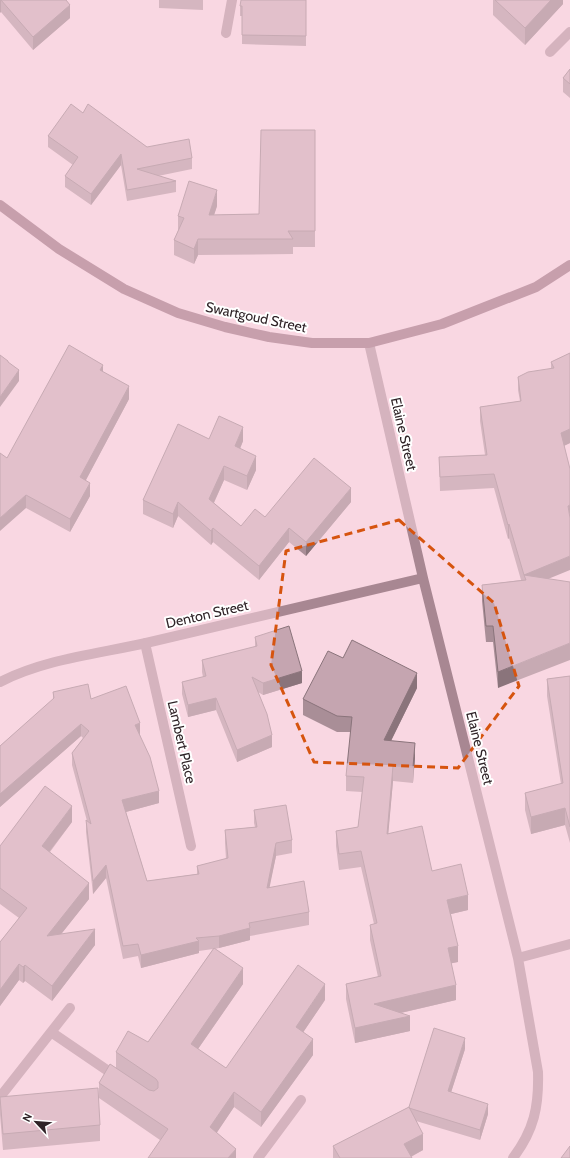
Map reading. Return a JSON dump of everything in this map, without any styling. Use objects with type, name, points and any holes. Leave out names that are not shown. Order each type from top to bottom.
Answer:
[{"type":"street","points":[[226,33],[232,0]]},
{"type":"street","points":[[550,52],[570,32]]},
{"type":"street","name":"Swartgoud Street","points":[[0,205],[66,253],[124,289],[178,313],[225,327],[269,337],[312,343],[369,343],[442,324],[536,287],[570,265]]},
{"type":"street","name":"Elaine Street","points":[[369,343],[423,578],[518,958],[538,1072],[538,1088],[532,1125],[522,1146],[513,1158]]},
{"type":"street","name":"Denton Street","points":[[0,682],[18,673],[39,666],[145,643],[423,578]]},
{"type":"street","name":"Lambert Place","points":[[145,643],[191,846]]},
{"type":"street","points":[[518,958],[570,944]]},
{"type":"street","points":[[0,1098],[70,1008]]},
{"type":"street","points":[[51,1032],[127,1083]]},
{"type":"street","points":[[258,1158],[301,1100]]},
{"type":"highlighted area","points":[[399,520],[494,603],[519,686],[458,768],[314,762],[271,665],[286,551]]},
{"type":"building","points":[[1,0],[66,0],[70,5],[33,37]]},
{"type":"building","points":[[241,0],[306,0],[306,36],[242,35]]},
{"type":"building","points":[[495,0],[551,0],[525,28]]},
{"type":"building","points":[[570,69],[570,84],[563,78]]},
{"type":"building","points":[[71,104],[83,113],[88,104],[147,147],[189,139],[192,158],[137,169],[176,181],[127,190],[121,154],[91,194],[65,176],[78,157],[48,136]]},
{"type":"building","points":[[261,130],[315,130],[315,231],[288,231],[293,239],[198,239],[194,249],[174,240],[184,218],[178,216],[189,181],[217,190],[209,215],[259,214]]},
{"type":"building","points":[[69,345],[103,365],[100,370],[129,386],[80,477],[90,483],[70,519],[26,495],[0,518],[0,453],[7,458]]},
{"type":"building","points":[[570,353],[570,429],[561,433],[570,469],[570,505],[568,506],[570,518],[570,556],[524,575],[494,474],[440,477],[439,457],[487,455],[480,407],[521,401],[518,377],[528,372],[554,368],[551,362]]},
{"type":"building","points":[[0,355],[19,370],[0,397]]},
{"type":"building","points":[[219,416],[243,427],[235,446],[256,456],[247,476],[224,466],[209,499],[241,526],[255,509],[265,517],[314,458],[351,488],[306,542],[289,528],[259,566],[213,528],[211,531],[178,502],[173,514],[143,500],[178,424],[209,439]]},
{"type":"building","points":[[524,575],[570,582],[570,643],[498,672],[493,626],[486,626],[482,585],[526,580]]},
{"type":"building","points":[[289,626],[302,671],[263,683],[252,677],[267,714],[272,735],[237,750],[216,698],[188,705],[182,682],[206,676],[202,660],[257,646],[255,637]]},
{"type":"building","points":[[352,640],[417,673],[384,740],[415,743],[413,767],[393,766],[387,834],[422,826],[432,871],[461,864],[468,895],[447,900],[458,946],[448,948],[456,985],[374,1004],[410,1016],[355,1028],[346,984],[381,976],[370,925],[377,923],[361,851],[339,854],[336,831],[358,827],[364,777],[346,776],[352,717],[337,716],[303,699],[328,651],[343,658]]},
{"type":"building","points":[[570,676],[570,827],[565,808],[531,817],[525,793],[563,783],[547,679]]},
{"type":"building","points":[[88,684],[91,699],[126,686],[140,723],[135,725],[150,757],[159,791],[122,800],[147,881],[199,874],[197,866],[228,858],[225,830],[257,827],[254,810],[286,805],[292,840],[276,843],[267,888],[304,881],[309,912],[249,923],[250,928],[219,936],[196,938],[199,941],[141,955],[138,944],[123,946],[106,865],[93,881],[86,820],[91,824],[72,753],[89,731],[81,724],[0,794],[0,746],[54,698],[53,692]]},
{"type":"building","points":[[45,786],[72,806],[42,846],[89,883],[47,936],[95,929],[52,986],[25,965],[23,967],[19,964],[0,990],[0,942],[27,908],[0,888],[0,846]]},
{"type":"building","points":[[214,948],[243,968],[191,1044],[226,1068],[298,965],[325,984],[296,1027],[313,1039],[261,1112],[234,1092],[210,1127],[236,1149],[228,1158],[148,1158],[168,1129],[99,1083],[110,1064],[149,1090],[154,1091],[158,1088],[158,1082],[156,1079],[116,1052],[128,1031],[148,1042]]},
{"type":"building","points":[[434,1028],[465,1038],[448,1091],[488,1104],[480,1130],[409,1108]]},
{"type":"building","points":[[98,1088],[100,1125],[3,1134],[0,1097]]},
{"type":"building","points":[[409,1107],[423,1134],[404,1144],[412,1158],[340,1158],[333,1146]]},
{"type":"building","points":[[570,1146],[570,1158],[561,1158]]}]
